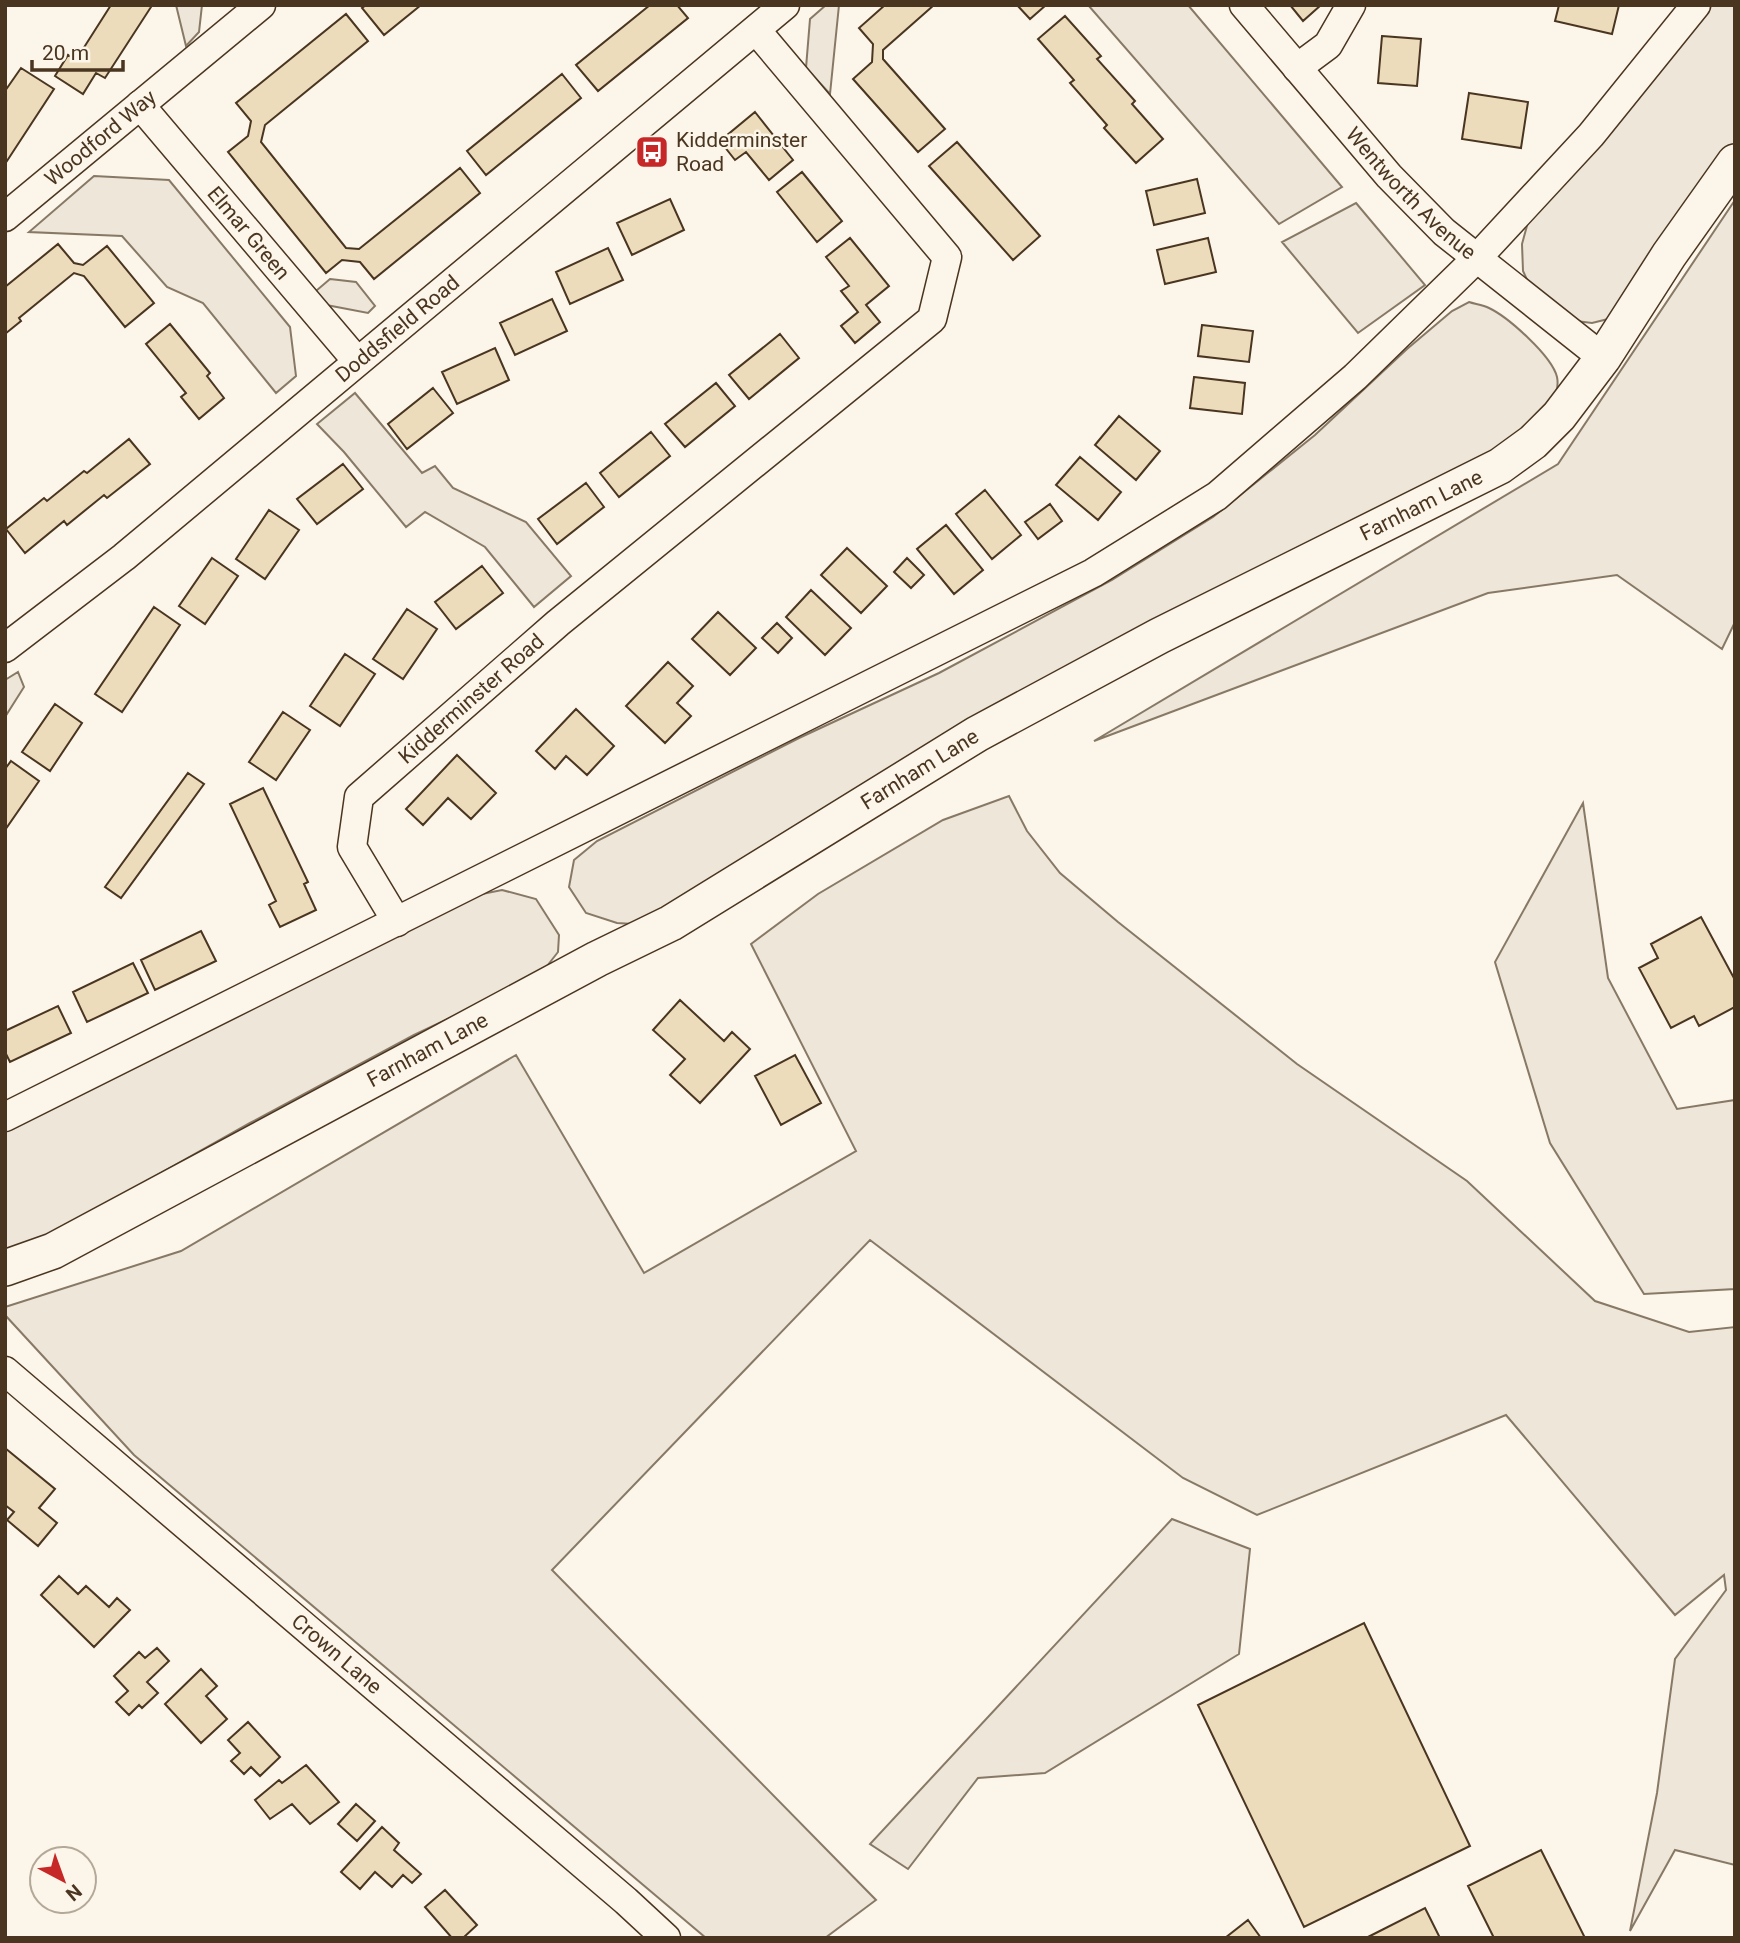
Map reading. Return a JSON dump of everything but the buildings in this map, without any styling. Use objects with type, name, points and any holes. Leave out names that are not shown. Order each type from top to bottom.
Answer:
[{"type":"street","name":"Doddsfield Road","points":[[5,648],[124,558],[785,5]]},
{"type":"street","name":"Wentworth Avenue","points":[[1244,5],[1389,176],[1444,232],[1603,358]]},
{"type":"street","points":[[1297,68],[1328,45],[1351,5]]},
{"type":"street","points":[[5,1118],[1093,573],[1217,496],[1355,377],[1477,258],[1591,135],[1696,5]]},
{"type":"street","name":"Woodford Way","points":[[5,216],[140,105],[249,9]]},
{"type":"street","name":"Kidderminster Road","points":[[397,922],[352,847],[359,797],[558,623],[932,318],[947,257],[756,30]]},
{"type":"street","name":"Elmar Green","points":[[140,105],[357,361]]},
{"type":"street","name":"Farnham Lane","points":[[5,1268],[52,1251],[597,959],[671,923],[977,734],[1135,649],[1500,466],[1533,442],[1559,416],[1603,358],[1669,256],[1735,162]]},
{"type":"street","name":"Crown Lane","points":[[5,1371],[616,1892],[666,1938]]},
{"type":"shaded area","points":[[176,5],[202,5],[199,32],[186,46]]},
{"type":"shaded area","points":[[826,5],[839,5],[830,94],[806,68],[810,19]]},
{"type":"shaded area","points":[[1088,5],[1188,5],[1342,187],[1279,224]]},
{"type":"shaded area","points":[[1704,5],[1735,5],[1735,145],[1612,318],[1592,323],[1568,320],[1536,299],[1523,271],[1522,244],[1528,222]]},
{"type":"shaded area","points":[[94,176],[169,180],[290,327],[296,376],[276,393],[203,303],[167,287],[122,236],[29,232]]},
{"type":"shaded area","points":[[1735,200],[1735,622],[1722,649],[1617,575],[1488,593],[1094,741],[1558,464]]},
{"type":"shaded area","points":[[1356,203],[1425,285],[1358,333],[1282,242]]},
{"type":"shaded area","points":[[330,279],[356,282],[375,306],[368,313],[316,303],[310,296]]},
{"type":"shaded area","points":[[1469,302],[1489,308],[1507,320],[1538,348],[1553,368],[1558,384],[1556,391],[1551,405],[1534,429],[649,925],[617,923],[586,913],[569,887],[574,860],[597,841],[799,738],[939,673],[1112,580],[1213,517],[1315,435],[1452,311]]},
{"type":"shaded area","points":[[355,393],[422,473],[435,466],[453,488],[526,522],[571,576],[534,607],[485,547],[425,512],[406,527],[344,452],[317,424]]},
{"type":"shaded area","points":[[18,672],[24,687],[5,717],[5,680]]},
{"type":"shaded area","points":[[1009,796],[1027,831],[1060,873],[1297,1064],[1467,1181],[1595,1301],[1689,1332],[1735,1327],[1735,1865],[1675,1850],[1630,1931],[1657,1793],[1675,1659],[1726,1590],[1724,1575],[1675,1615],[1506,1415],[1257,1515],[1183,1478],[870,1240],[552,1570],[876,1900],[825,1938],[706,1938],[134,1455],[5,1315],[5,1307],[181,1251],[516,1055],[644,1273],[856,1151],[751,944],[818,894],[943,820]]},
{"type":"shaded area","points":[[1583,803],[1608,978],[1677,1109],[1735,1100],[1735,1289],[1644,1294],[1550,1143],[1495,962]]},
{"type":"shaded area","points":[[502,890],[536,899],[559,935],[558,952],[540,975],[414,1035],[56,1232],[5,1251],[5,1131],[477,895]]},
{"type":"shaded area","points":[[1172,1519],[1250,1549],[1239,1654],[1045,1773],[978,1778],[908,1869],[870,1844]]},
{"type":"place","name":"Kidderminster Road","points":[[652,152]]}]
